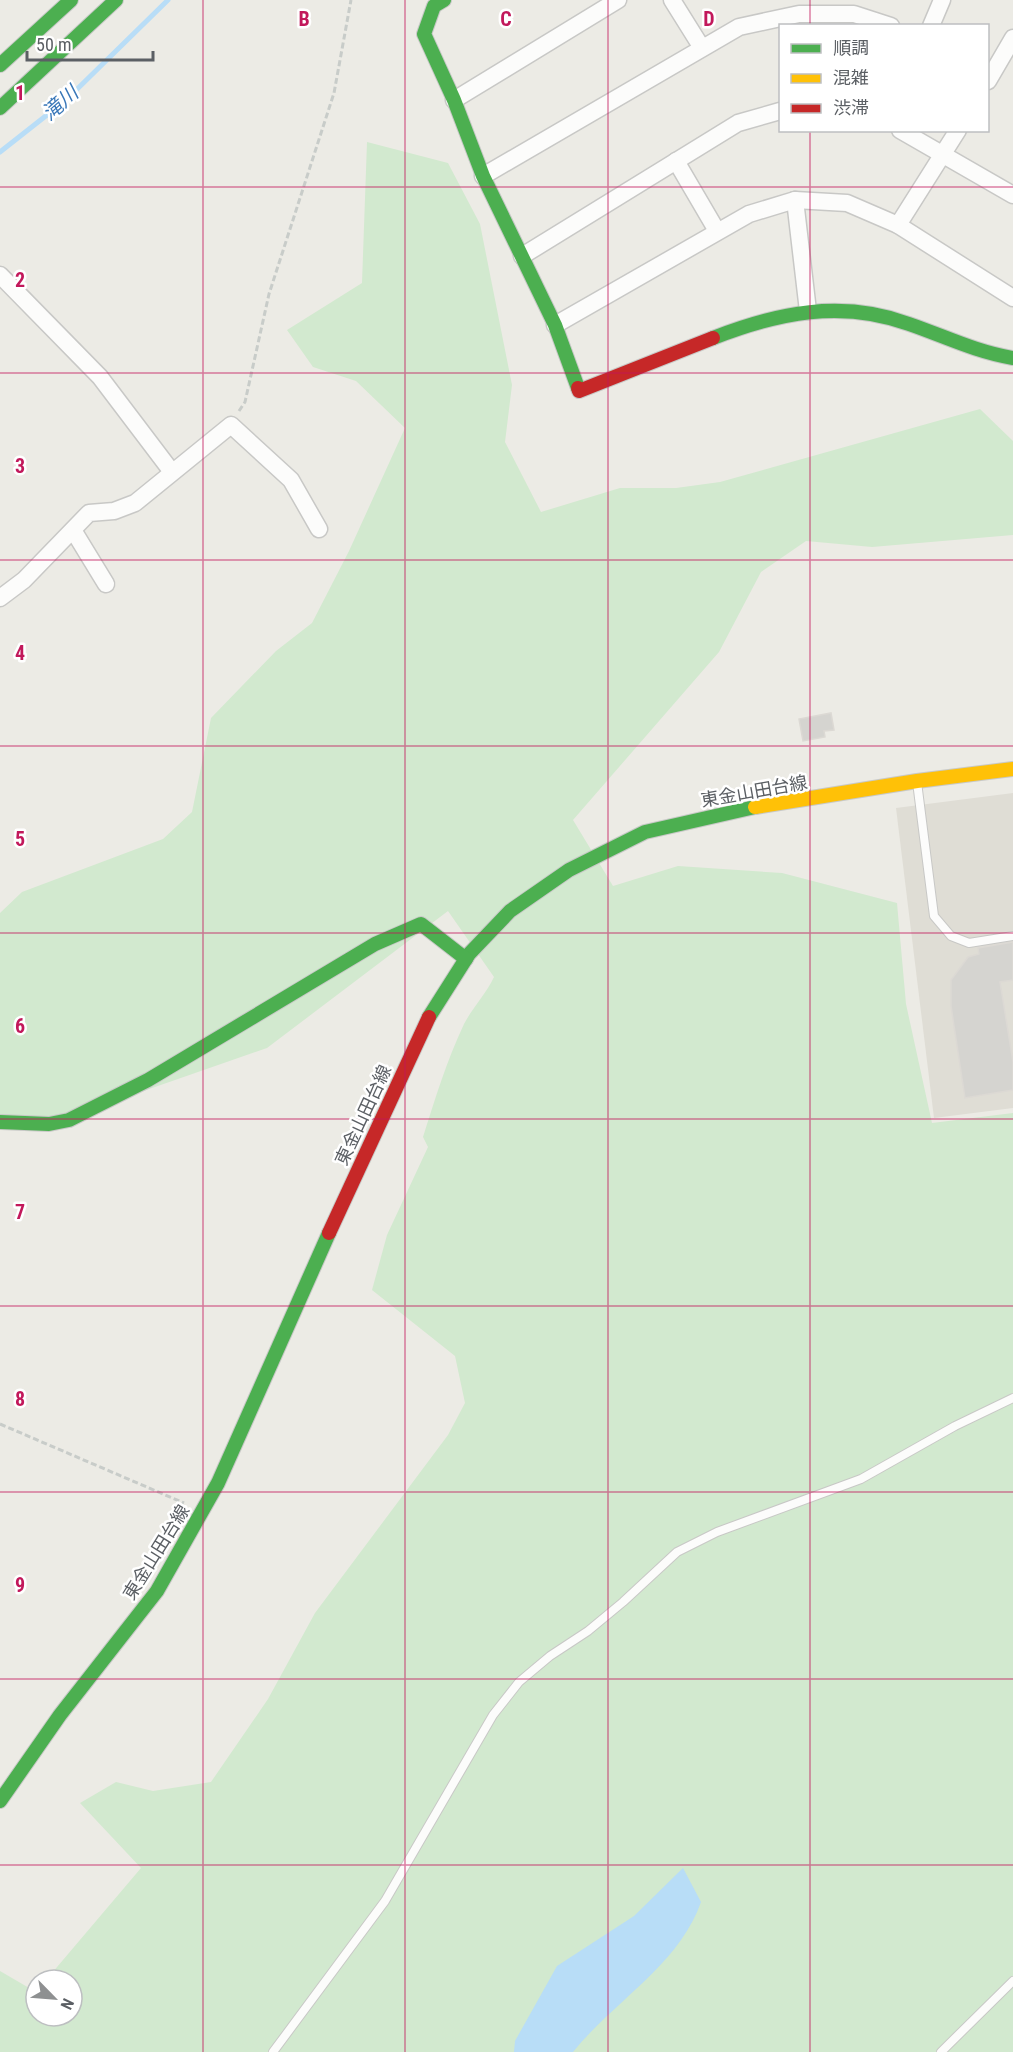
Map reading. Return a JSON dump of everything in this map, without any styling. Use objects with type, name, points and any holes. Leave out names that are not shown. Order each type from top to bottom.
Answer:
[{"type":"main road","points":[[0,65],[71,0]]},
{"type":"main road","points":[[0,108],[116,0]]},
{"type":"main road","points":[[444,0],[434,6],[424,34],[454,100],[483,176],[555,325],[579,391],[761,319],[808,311],[840,309],[872,313],[919,325],[994,356],[1013,358]]},
{"type":"main road","name":"東金山田台線","points":[[0,1801],[60,1715],[157,1591],[218,1483],[395,1086],[429,1017],[466,959],[510,911],[569,870],[645,832],[727,812],[917,781],[1013,769]]},
{"type":"main road","points":[[0,1122],[49,1124],[69,1120],[148,1080],[375,944],[421,924],[466,959]]},
{"type":"street","points":[[454,100],[618,0]]},
{"type":"street","points":[[672,0],[702,48]]},
{"type":"street","points":[[932,24],[942,0]]},
{"type":"street","points":[[483,176],[739,27],[854,14],[885,24]]},
{"type":"street","points":[[989,78],[1013,38]]},
{"type":"street","points":[[522,256],[738,123],[779,111]]},
{"type":"street","points":[[904,132],[1013,195]]},
{"type":"street","points":[[898,225],[957,132]]},
{"type":"street","points":[[676,161],[717,231]]},
{"type":"street","points":[[795,200],[808,311]]},
{"type":"street","points":[[555,325],[749,214],[795,200],[847,203],[898,225],[1013,298]]},
{"type":"street","points":[[0,275],[100,377],[172,472]]},
{"type":"street","points":[[0,598],[24,580],[89,513],[114,511],[135,503],[231,425],[291,480],[319,529]]},
{"type":"street","points":[[73,530],[106,584]]},
{"type":"lane","points":[[917,781],[934,916],[951,936],[969,943],[1013,936]]},
{"type":"lane","points":[[273,2052],[385,1901],[494,1715],[519,1682],[550,1656],[588,1631],[677,1552],[717,1532],[861,1479],[955,1426],[1013,1398]]},
{"type":"lane","points":[[941,2052],[1013,1981]]},
{"type":"path","points":[[231,425],[245,402],[269,294],[334,93],[351,0]]},
{"type":"path","points":[[0,1424],[202,1511]]},
{"type":"shaded area","points":[[1013,793],[1013,1108],[934,1118],[896,808]]},
{"type":"green space","points":[[367,142],[448,163],[480,224],[512,385],[505,442],[541,512],[620,488],[676,488],[720,482],[980,409],[1013,441],[1013,535],[872,547],[806,541],[761,572],[719,652],[573,820],[613,886],[678,866],[782,873],[897,903],[906,1004],[932,1123],[1013,1113],[1013,2052],[0,2052],[0,1971],[24,1985],[24,2028],[84,2028],[84,1968],[56,1968],[141,1868],[80,1803],[116,1782],[153,1791],[211,1782],[268,1699],[315,1613],[448,1435],[465,1403],[455,1356],[372,1290],[387,1235],[428,1147],[423,1137],[452,1052],[464,1024],[494,977],[448,911],[267,1048],[49,1124],[0,1121],[0,913],[22,892],[163,839],[192,812],[211,718],[276,651],[312,623],[349,551],[405,428],[356,381],[313,367],[287,330],[362,283]]},
{"type":"water","points":[[683,1868],[701,1902],[691,1924],[662,1964],[589,2033],[573,2052],[514,2052],[515,2041],[557,1966],[634,1916]]},
{"type":"building","points":[[831,713],[834,730],[824,731],[825,737],[803,741],[799,719]]},
{"type":"building","points":[[1013,942],[1013,980],[1000,982],[1013,1062],[1013,1090],[965,1098],[951,1006],[951,980],[968,957],[979,954],[978,948]]},
{"type":"waterway","name":"滝川","points":[[0,152],[66,100],[168,0]]},
{"type":"traffic: fast","points":[[0,65],[71,0]]},
{"type":"traffic: fast","points":[[0,108],[116,0]]},
{"type":"traffic: fast","points":[[444,0],[434,6],[424,34],[454,100],[483,176],[555,325],[578,388]]},
{"type":"traffic: fast","points":[[713,338],[785,316],[810,312],[859,312],[884,316],[973,348],[1013,358]]},
{"type":"traffic: fast","points":[[429,1017],[469,954],[510,911],[569,870],[645,832],[755,807]]},
{"type":"traffic: fast","points":[[0,1122],[49,1124],[69,1120],[148,1080],[375,944],[421,924],[466,959]]},
{"type":"traffic: fast","points":[[0,1801],[60,1715],[157,1591],[218,1483],[329,1233]]},
{"type":"traffic: slow","points":[[755,807],[917,781],[1013,769]]},
{"type":"traffic: jam","points":[[578,388],[579,391],[713,338]]},
{"type":"traffic: jam","points":[[329,1233],[429,1017]]}]
